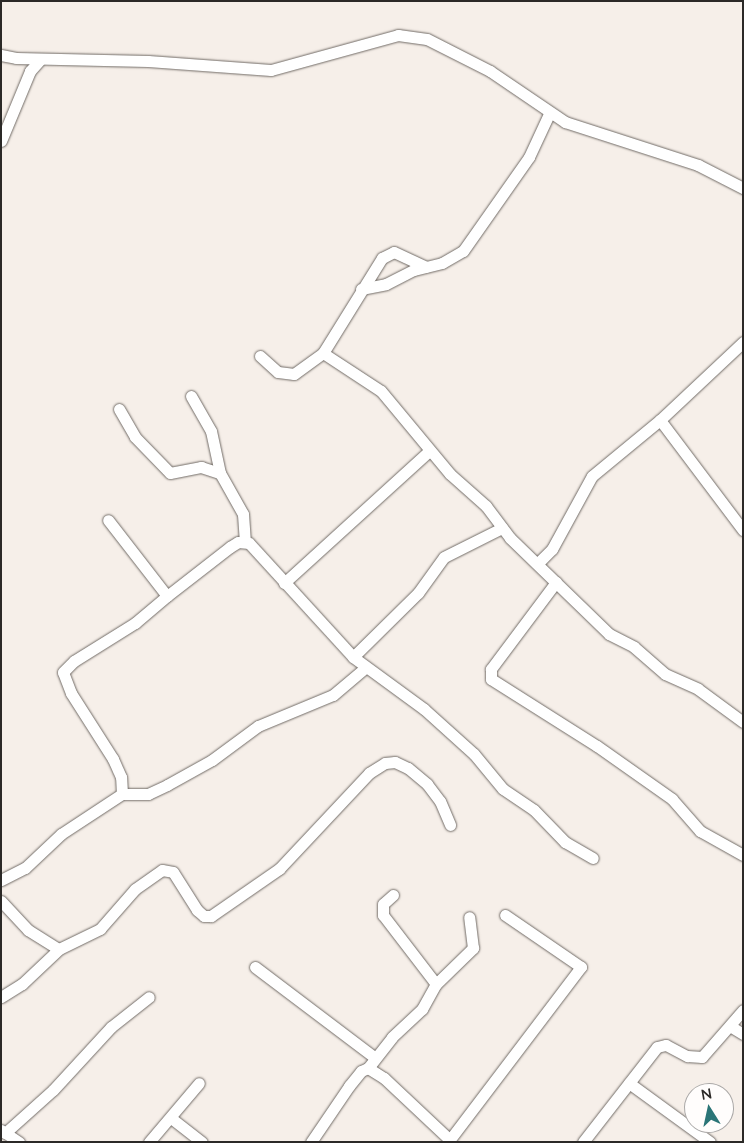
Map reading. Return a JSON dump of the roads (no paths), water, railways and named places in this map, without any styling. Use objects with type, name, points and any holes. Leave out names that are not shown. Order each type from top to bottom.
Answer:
[{"type":"street","points":[[1,55],[40,60],[148,61],[271,70],[398,35],[427,39],[490,71],[549,114],[565,122],[698,165],[743,188]]},
{"type":"street","points":[[1,141],[30,71],[40,60]]},
{"type":"street","points":[[361,289],[386,284],[426,267],[442,263],[463,251],[478,235],[530,157],[549,114]]},
{"type":"street","points":[[260,356],[286,375],[294,374],[323,353],[382,258],[394,252],[426,267]]},
{"type":"street","points":[[538,563],[552,549],[592,476],[660,420],[743,342]]},
{"type":"street","points":[[323,353],[381,391],[430,451],[486,506],[502,528],[609,634],[634,647],[666,674],[698,689],[743,722]]},
{"type":"street","points":[[191,396],[212,431],[220,472],[243,514],[245,542],[365,668],[424,709],[474,754],[503,789],[534,810],[565,842],[593,858]]},
{"type":"street","points":[[119,408],[135,437],[170,474],[201,467],[220,472]]},
{"type":"street","points":[[660,420],[743,530]]},
{"type":"street","points":[[284,583],[430,451]]},
{"type":"street","points":[[108,520],[167,596]]},
{"type":"street","points":[[353,657],[418,593],[444,558],[502,528]]},
{"type":"street","points":[[122,794],[121,777],[113,759],[71,693],[63,672],[74,661],[135,623],[230,547],[245,542]]},
{"type":"street","points":[[556,582],[492,669],[491,679],[597,746],[672,799],[700,831],[743,855]]},
{"type":"street","points":[[1,880],[25,868],[61,834],[122,794],[148,794],[161,788],[212,760],[258,726],[333,695],[365,668]]},
{"type":"street","points":[[1,997],[22,984],[59,949],[100,929],[136,889],[162,870],[174,872],[197,910],[204,916],[211,916],[279,869],[369,773],[385,764],[395,762],[408,768],[427,784],[440,801],[450,825]]},
{"type":"street","points":[[393,895],[383,904],[383,915],[436,984]]},
{"type":"street","points":[[1,901],[28,930],[59,949]]},
{"type":"street","points":[[368,1068],[384,1078],[448,1140],[582,967],[505,915]]},
{"type":"street","points":[[311,1142],[361,1071],[368,1068],[374,1057],[422,1009],[436,984],[473,948],[469,917]]},
{"type":"street","points":[[255,967],[374,1057]]},
{"type":"street","points":[[19,1142],[3,1132],[53,1090],[105,1033],[150,997]]},
{"type":"street","points":[[583,1142],[660,1045],[695,1058],[702,1057],[743,1010]]},
{"type":"street","points":[[730,1026],[743,1034]]},
{"type":"street","points":[[149,1142],[200,1082]]},
{"type":"street","points":[[629,1083],[710,1142]]},
{"type":"street","points":[[171,1118],[202,1142]]}]
